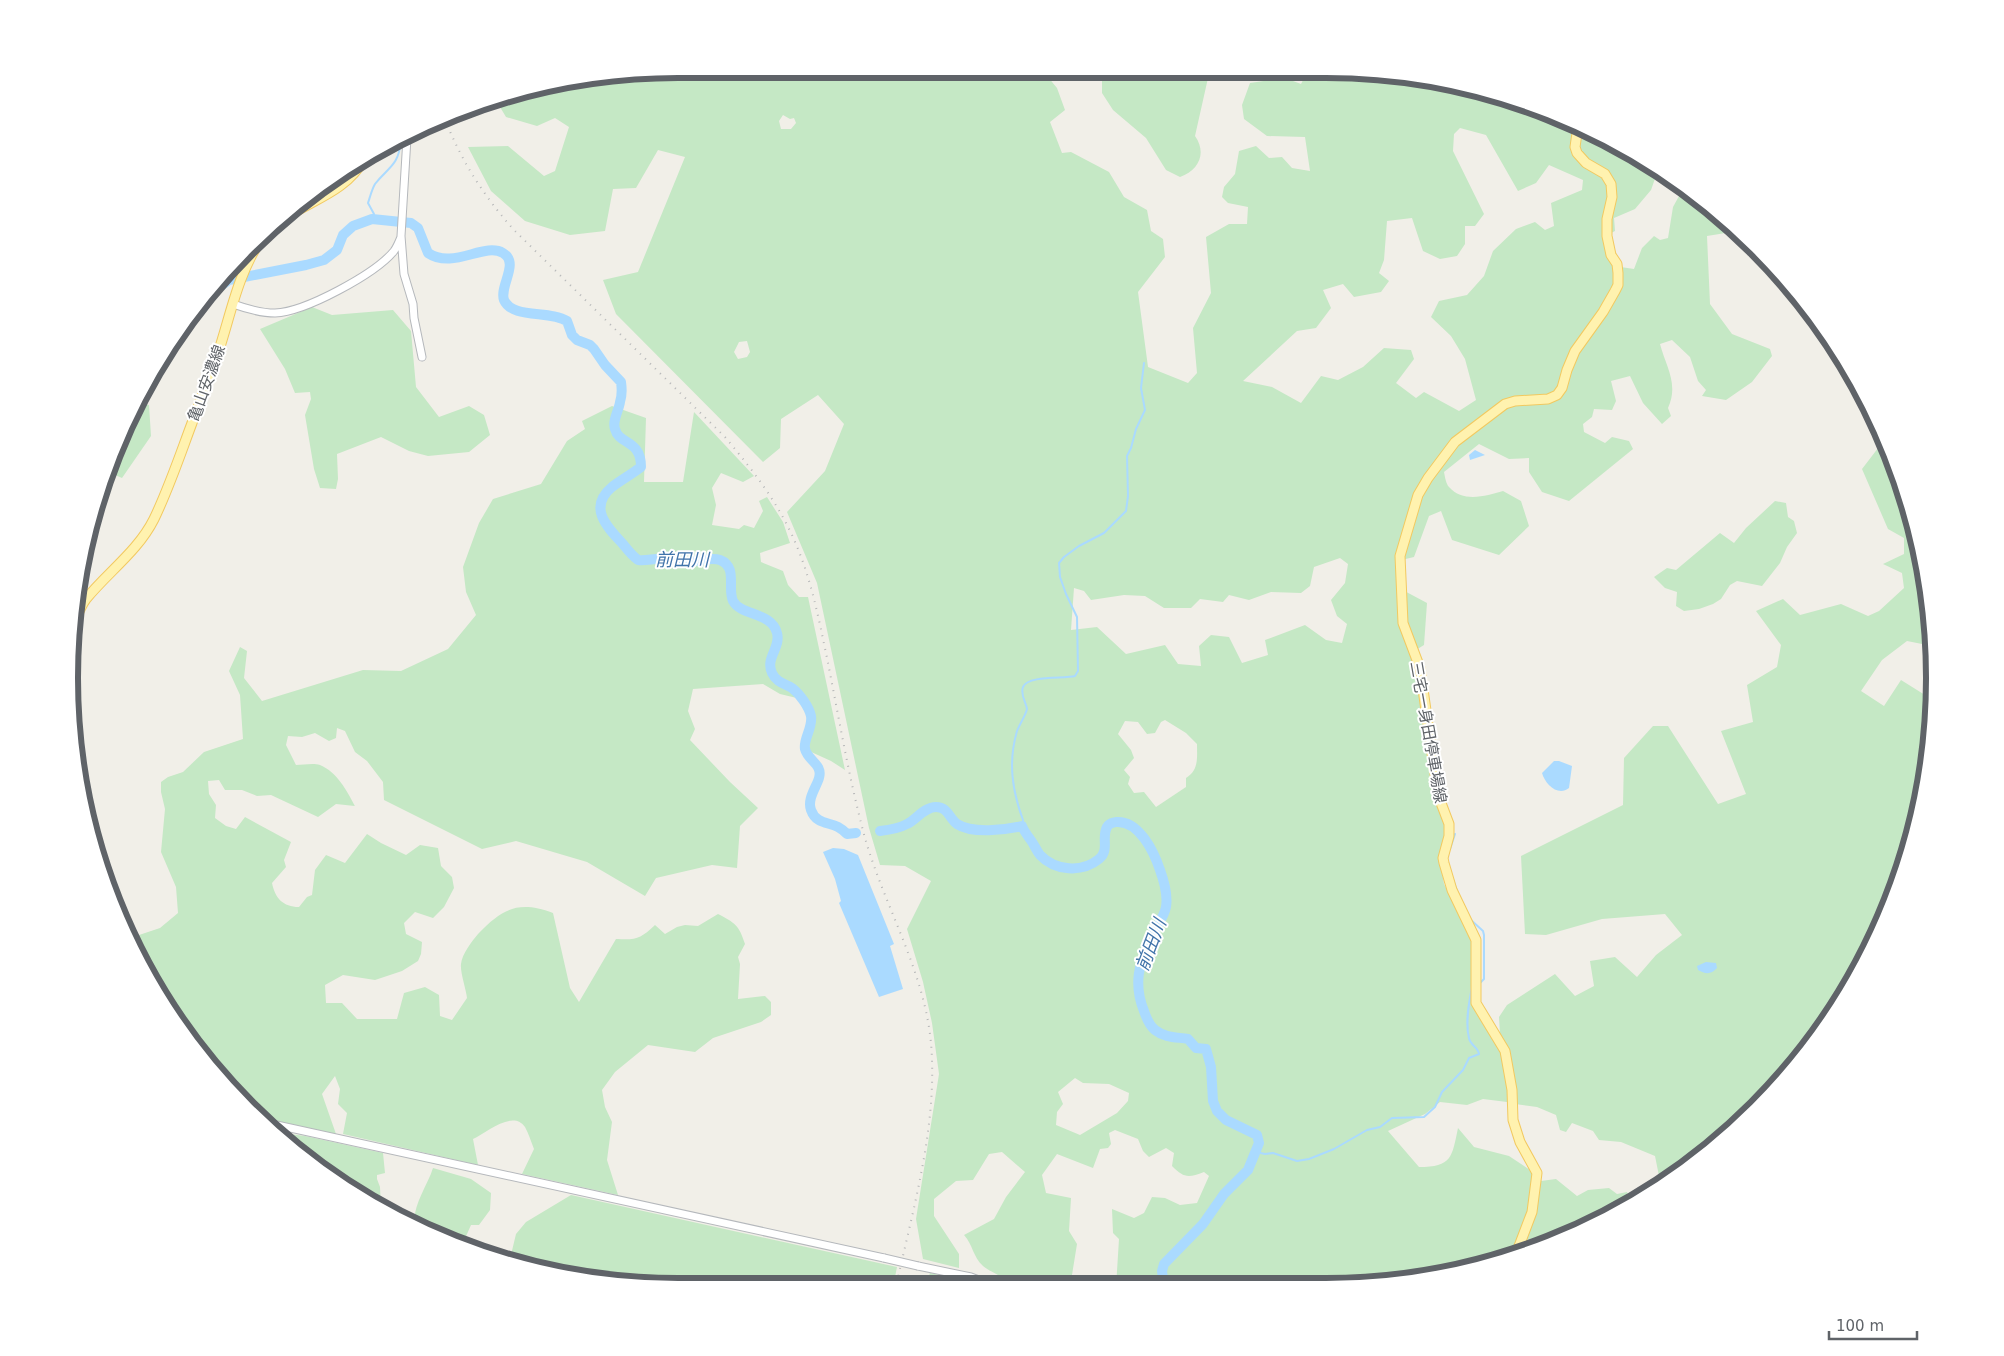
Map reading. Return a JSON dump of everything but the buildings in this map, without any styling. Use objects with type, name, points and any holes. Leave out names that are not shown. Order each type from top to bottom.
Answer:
[{"type":"main road","name":"三宅一身田停車場線","points":[[1519,1247],[1532,1212],[1537,1174],[1520,1142],[1512,1120],[1512,1090],[1505,1051],[1476,1003],[1476,940],[1452,890],[1444,863],[1443,858],[1450,831],[1449,824],[1438,795],[1420,668],[1404,623],[1400,556],[1418,495],[1428,478],[1455,442],[1505,404],[1514,401],[1548,399],[1557,395],[1562,388],[1572,355],[1604,312],[1618,285],[1616,264],[1611,255],[1607,236],[1607,219],[1612,197],[1611,184],[1605,174],[1586,162],[1577,153],[1575,147],[1577,132]]},
{"type":"main road","name":"亀山安濃線","points":[[308,206],[338,189],[357,171]]},
{"type":"main road","name":"亀山安濃線","points":[[84,597],[131,551],[154,519],[218,354],[233,304],[252,254]]},
{"type":"street","points":[[407,142],[402,224],[404,274],[413,304],[422,356]]},
{"type":"street","points":[[233,304],[259,312],[277,313],[334,293],[378,265],[394,251],[402,236]]},
{"type":"street","points":[[278,1126],[974,1278]]},
{"type":"green space","points":[[678,78],[1049,78],[1057,88],[1065,110],[1050,122],[1062,153],[1071,152],[1109,172],[1124,197],[1147,210],[1151,231],[1163,239],[1165,257],[1138,292],[1148,367],[1188,383],[1197,373],[1193,328],[1211,293],[1206,237],[1229,224],[1247,224],[1248,207],[1228,203],[1222,197],[1224,187],[1235,174],[1239,151],[1256,146],[1269,158],[1282,157],[1292,168],[1310,171],[1305,137],[1267,136],[1244,119],[1242,105],[1250,83],[1285,78],[1301,84],[1304,78],[1365,79],[1443,89],[1519,109],[1592,139],[1626,158],[1656,176],[1651,190],[1635,209],[1614,218],[1615,231],[1605,236],[1614,266],[1634,269],[1642,248],[1654,236],[1660,240],[1668,238],[1673,207],[1680,194],[1728,233],[1707,236],[1710,304],[1732,334],[1770,349],[1772,356],[1752,382],[1726,400],[1702,396],[1706,390],[1698,381],[1690,357],[1672,340],[1660,344],[1672,383],[1671,399],[1668,408],[1671,416],[1662,424],[1643,403],[1630,376],[1611,381],[1616,401],[1612,410],[1594,409],[1592,417],[1583,424],[1584,432],[1605,443],[1612,437],[1629,441],[1633,449],[1569,501],[1542,492],[1529,472],[1529,458],[1509,459],[1479,444],[1444,472],[1448,486],[1455,492],[1468,497],[1503,491],[1521,501],[1529,526],[1499,555],[1452,540],[1441,511],[1429,516],[1414,557],[1397,561],[1397,587],[1427,603],[1424,645],[1411,653],[1418,675],[1447,834],[1440,859],[1444,884],[1471,937],[1474,954],[1470,997],[1476,1013],[1504,1057],[1509,1082],[1507,1102],[1483,1099],[1467,1105],[1440,1102],[1425,1114],[1388,1131],[1419,1167],[1430,1167],[1438,1165],[1449,1158],[1458,1128],[1474,1147],[1509,1156],[1533,1172],[1532,1200],[1514,1248],[1443,1267],[1365,1277],[1117,1278],[1119,1239],[1113,1233],[1112,1209],[1134,1218],[1144,1213],[1152,1197],[1165,1198],[1180,1205],[1197,1203],[1209,1176],[1204,1172],[1190,1176],[1183,1175],[1172,1166],[1174,1153],[1166,1148],[1149,1157],[1143,1151],[1138,1139],[1115,1130],[1109,1133],[1111,1144],[1108,1148],[1100,1149],[1093,1168],[1057,1154],[1042,1175],[1046,1193],[1071,1198],[1069,1231],[1077,1244],[1072,1275],[1069,1278],[1002,1278],[983,1266],[964,1235],[994,1219],[1006,1197],[1025,1172],[1002,1152],[989,1154],[973,1180],[956,1181],[934,1199],[934,1216],[959,1254],[959,1268],[923,1259],[916,1219],[939,1074],[932,1023],[923,982],[907,929],[931,881],[905,866],[880,865],[869,828],[817,583],[787,512],[825,471],[844,424],[818,395],[781,419],[780,448],[763,462],[616,314],[603,280],[638,272],[685,157],[658,150],[636,188],[613,189],[605,231],[570,235],[525,221],[491,191],[468,147],[508,146],[544,176],[555,171],[569,127],[555,118],[537,126],[506,117],[500,107],[496,106],[561,89],[600,83]],"holes":[[[783,115],[790,119],[794,118],[796,123],[791,129],[781,129],[779,121]],[[1460,128],[1486,135],[1518,191],[1536,183],[1549,165],[1583,180],[1582,190],[1551,203],[1554,226],[1545,230],[1535,222],[1516,229],[1493,251],[1484,276],[1467,295],[1439,301],[1431,317],[1451,336],[1465,359],[1476,400],[1459,411],[1424,392],[1416,398],[1396,383],[1414,359],[1411,350],[1384,348],[1363,367],[1338,380],[1321,376],[1301,403],[1272,387],[1243,381],[1297,331],[1316,328],[1331,308],[1323,290],[1343,284],[1354,297],[1381,292],[1389,281],[1379,273],[1384,260],[1387,221],[1412,218],[1423,251],[1440,259],[1457,256],[1465,244],[1465,226],[1475,226],[1484,214],[1453,151],[1454,134]],[[747,341],[750,352],[747,357],[738,359],[734,352],[739,342]],[[1340,558],[1348,564],[1345,583],[1331,600],[1337,616],[1347,624],[1342,643],[1326,640],[1305,625],[1265,640],[1268,655],[1242,663],[1229,637],[1211,635],[1199,646],[1201,666],[1178,664],[1165,645],[1126,654],[1097,627],[1071,630],[1074,588],[1084,591],[1091,600],[1124,595],[1145,596],[1164,608],[1191,608],[1200,599],[1223,602],[1229,595],[1249,600],[1271,592],[1301,593],[1310,586],[1314,567]],[[1165,720],[1186,733],[1197,744],[1197,754],[1195,767],[1186,778],[1186,787],[1156,807],[1144,792],[1134,793],[1128,784],[1130,777],[1124,770],[1134,758],[1131,750],[1118,734],[1125,721],[1138,722],[1147,734],[1155,733],[1161,722]],[[1075,1078],[1083,1083],[1109,1084],[1129,1093],[1128,1101],[1117,1113],[1080,1135],[1056,1125],[1057,1112],[1063,1104],[1058,1092]]]},
{"type":"green space","points":[[1102,78],[1208,78],[1195,136],[1199,142],[1201,155],[1192,170],[1180,177],[1166,170],[1146,138],[1113,110],[1102,93]]},
{"type":"green space","points":[[312,307],[332,315],[393,310],[411,331],[416,387],[439,417],[469,406],[484,415],[490,435],[469,452],[428,456],[409,451],[381,437],[337,454],[338,479],[336,489],[320,488],[314,469],[305,415],[311,399],[310,392],[295,393],[285,369],[260,329]]},
{"type":"green space","points":[[144,404],[149,405],[151,436],[122,478],[113,474],[139,412]]},
{"type":"green space","points":[[612,406],[646,418],[644,482],[683,482],[694,412],[754,476],[743,482],[721,473],[712,488],[716,505],[712,525],[739,529],[744,525],[754,528],[763,511],[759,501],[767,497],[783,522],[790,543],[760,553],[761,562],[783,571],[788,585],[799,597],[808,597],[845,770],[809,751],[811,713],[805,700],[780,694],[763,684],[693,689],[688,711],[695,729],[690,740],[758,808],[740,826],[737,868],[712,865],[656,878],[645,896],[587,862],[516,841],[482,849],[384,800],[383,782],[367,761],[355,752],[345,731],[337,728],[336,738],[329,741],[315,733],[302,737],[288,736],[286,745],[296,765],[317,764],[332,772],[341,782],[355,806],[336,804],[318,817],[271,795],[257,796],[242,790],[225,790],[219,780],[208,781],[209,794],[216,805],[215,818],[226,826],[236,829],[245,817],[291,842],[284,860],[286,867],[272,883],[275,893],[281,901],[293,907],[299,907],[307,897],[312,895],[315,870],[326,855],[345,863],[367,834],[406,855],[420,845],[438,848],[441,866],[452,877],[454,888],[444,907],[433,918],[415,912],[404,923],[406,934],[422,942],[418,961],[402,971],[375,980],[343,975],[325,985],[326,1003],[342,1003],[357,1019],[397,1019],[404,993],[425,987],[439,995],[440,1016],[452,1020],[467,998],[461,967],[463,956],[478,934],[487,925],[511,909],[530,907],[553,913],[570,988],[579,1002],[616,939],[638,938],[655,925],[665,934],[685,925],[698,926],[718,914],[736,925],[745,944],[738,957],[740,964],[738,999],[765,996],[771,1002],[771,1015],[761,1022],[713,1038],[695,1052],[648,1045],[615,1072],[602,1090],[605,1107],[612,1122],[607,1160],[618,1195],[522,1174],[534,1149],[525,1127],[520,1122],[514,1120],[499,1124],[473,1139],[478,1165],[343,1134],[347,1113],[338,1104],[340,1089],[335,1076],[322,1094],[336,1134],[272,1120],[253,1103],[202,1044],[158,978],[136,936],[160,928],[178,913],[176,887],[161,852],[165,809],[161,782],[168,777],[183,772],[204,752],[243,739],[240,695],[229,671],[240,647],[247,651],[244,678],[262,701],[363,670],[401,671],[448,649],[476,615],[466,592],[463,567],[479,523],[493,499],[541,484],[567,441],[585,429],[582,421]]},
{"type":"green space","points":[[1880,446],[1895,485],[1906,523],[1915,561],[1921,600],[1925,645],[1907,641],[1882,660],[1861,691],[1884,706],[1901,680],[1926,696],[1921,756],[1915,795],[1906,833],[1895,871],[1865,944],[1825,1012],[1802,1044],[1751,1103],[1692,1154],[1659,1177],[1655,1156],[1621,1142],[1599,1140],[1593,1131],[1572,1123],[1566,1132],[1560,1130],[1556,1115],[1537,1107],[1515,1104],[1500,1034],[1499,1017],[1507,1005],[1555,974],[1575,996],[1594,986],[1590,961],[1615,957],[1637,977],[1656,955],[1682,935],[1665,914],[1602,919],[1546,935],[1525,934],[1521,856],[1623,805],[1624,758],[1653,726],[1668,726],[1718,804],[1746,794],[1721,731],[1753,722],[1747,685],[1777,667],[1781,645],[1756,611],[1783,599],[1800,615],[1841,604],[1868,616],[1879,611],[1904,588],[1902,573],[1883,564],[1904,554],[1904,538],[1888,529],[1862,469]]},
{"type":"green space","points":[[1775,501],[1786,503],[1788,517],[1794,521],[1797,533],[1787,547],[1780,563],[1762,586],[1737,581],[1730,585],[1721,599],[1713,604],[1699,609],[1684,611],[1676,606],[1677,592],[1665,588],[1654,577],[1667,568],[1676,570],[1720,533],[1734,543],[1746,528]]},
{"type":"green space","points":[[288,1134],[383,1153],[385,1173],[377,1175],[381,1199],[344,1177]]},
{"type":"green space","points":[[433,1168],[471,1179],[491,1193],[490,1210],[479,1225],[471,1225],[465,1239],[414,1218],[417,1205]]},
{"type":"green space","points":[[1556,1179],[1577,1196],[1588,1190],[1609,1188],[1617,1194],[1627,1192],[1629,1196],[1592,1217],[1523,1246],[1536,1211],[1541,1181]]},
{"type":"green space","points":[[571,1195],[897,1267],[895,1278],[678,1278],[600,1273],[561,1267],[511,1255],[516,1234],[526,1222]]},
{"type":"green space","points":[[930,1273],[952,1278],[928,1278]]},
{"type":"water","points":[[1475,450],[1485,455],[1470,460],[1469,455]]},
{"type":"water","points":[[1554,761],[1572,766],[1569,788],[1565,790],[1561,791],[1553,788],[1546,781],[1542,773]]},
{"type":"water","points":[[833,848],[844,849],[858,855],[894,944],[890,946],[903,989],[879,997],[839,903],[841,901],[835,879],[823,852]]},
{"type":"water","points":[[1706,962],[1716,963],[1717,968],[1708,973],[1698,970],[1697,966]]},
{"type":"waterway","points":[[372,219],[374,214],[368,203],[372,191],[375,184],[392,166],[398,156],[401,145]]},
{"type":"waterway","name":"前田川","points":[[228,280],[324,260],[337,250],[343,235],[353,226],[372,219],[411,223],[418,228],[428,253],[438,257],[458,258],[487,251],[503,253],[508,257],[510,263],[503,294],[508,306],[515,310],[551,316],[567,321],[572,335],[577,340],[590,345],[621,382],[621,395],[614,426],[617,434],[634,447],[640,458],[641,467],[605,494],[600,509],[605,523],[638,560],[661,559],[687,562],[713,559],[725,563],[729,568],[733,601],[737,606],[769,621],[777,633],[777,643],[770,663],[772,673],[778,681],[795,691],[804,701],[810,712],[811,720],[805,741],[805,749],[820,773],[810,802],[813,815],[819,820],[838,827],[847,834],[856,833]]},
{"type":"waterway","points":[[1022,826],[1023,820],[1012,776],[1014,742],[1027,709],[1022,690],[1026,683],[1039,679],[1075,676],[1078,671],[1077,617],[1060,577],[1059,563],[1079,546],[1104,533],[1126,511],[1128,496],[1127,456],[1145,410],[1141,388],[1144,363]]},
{"type":"waterway","name":"前田川","points":[[880,831],[904,826],[924,811],[940,807],[946,811],[954,822],[971,829],[998,830],[1022,826],[1040,855],[1061,867],[1085,867],[1099,859],[1105,848],[1105,831],[1110,824],[1116,822],[1132,826],[1150,846],[1163,879],[1166,907],[1143,956],[1139,974],[1139,992],[1145,1013],[1151,1026],[1159,1033],[1188,1039],[1196,1048],[1206,1049],[1211,1067],[1213,1101],[1217,1111],[1226,1120],[1257,1135],[1259,1143],[1248,1170],[1224,1194],[1203,1224],[1164,1264],[1163,1278]]},
{"type":"waterway","points":[[1450,849],[1455,834]]},
{"type":"waterway","points":[[1453,879],[1458,894]]},
{"type":"waterway","points":[[1471,920],[1483,931],[1484,935],[1484,979],[1480,983]]},
{"type":"waterway","points":[[1256,1152],[1273,1153],[1297,1161],[1309,1159],[1334,1149],[1367,1130],[1380,1127],[1392,1118],[1424,1117],[1435,1107],[1442,1092],[1463,1070],[1469,1058],[1479,1054],[1470,1040],[1467,1026],[1472,987]]},
{"type":"railway","points":[[447,124],[466,164],[502,217],[725,437],[769,495],[798,548],[817,610],[859,816],[873,864],[921,990],[931,1043],[931,1105],[927,1135],[916,1197],[898,1278]]}]
